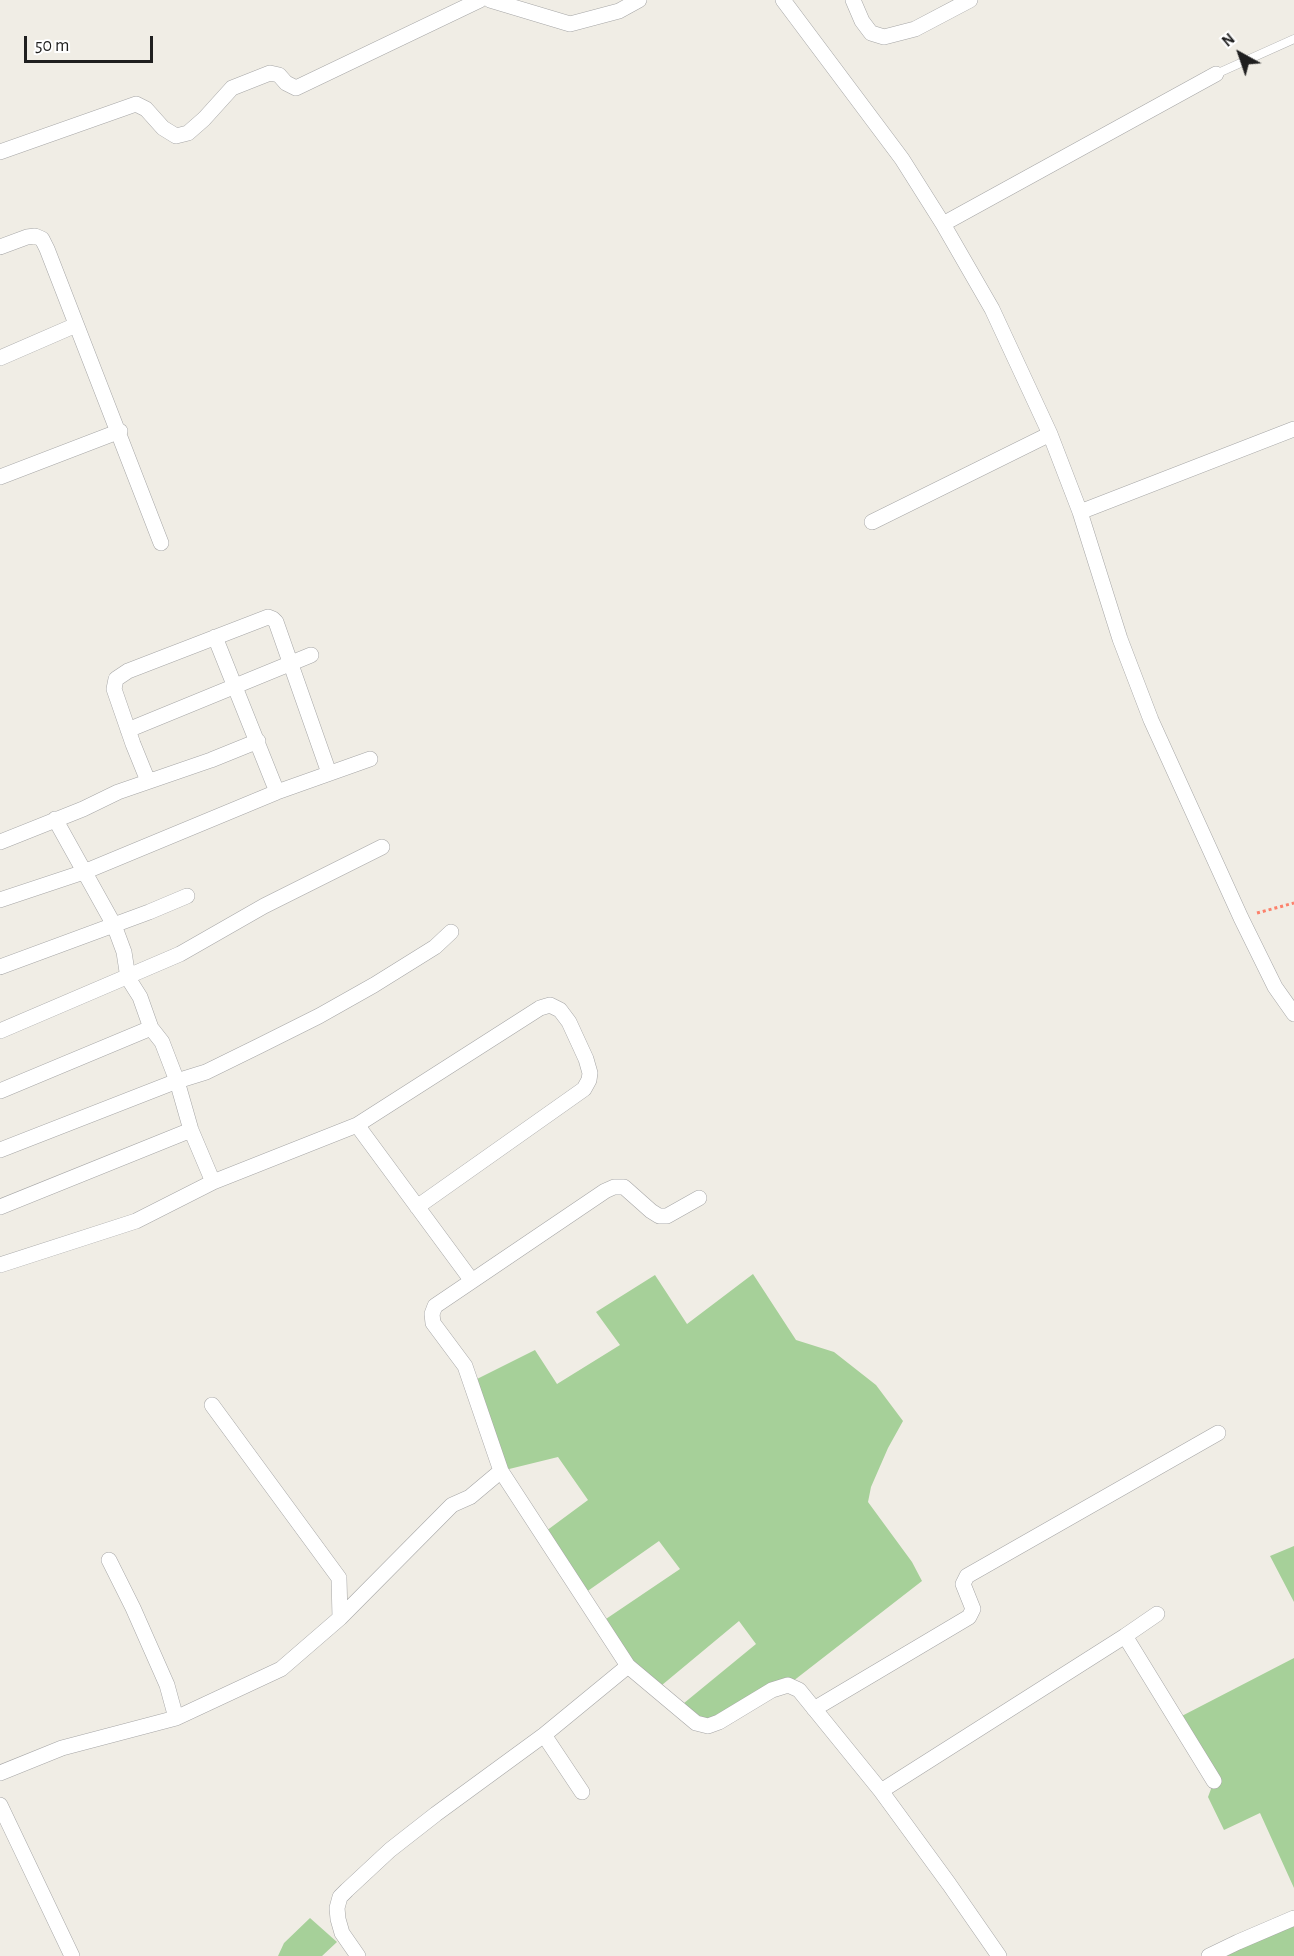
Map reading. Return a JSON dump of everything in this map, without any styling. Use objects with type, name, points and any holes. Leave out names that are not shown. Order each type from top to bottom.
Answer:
[{"type":"street","points":[[0,152],[136,104],[146,109],[163,128],[176,136],[188,133],[232,88],[270,73],[279,75],[296,88],[480,0]]},
{"type":"street","points":[[490,0],[570,24],[619,11],[639,0]]},
{"type":"street","points":[[783,0],[902,159],[992,309],[1050,434],[1080,512],[1120,639],[1151,720],[1241,918],[1275,987],[1294,1014]]},
{"type":"street","points":[[852,0],[862,21],[871,33],[884,37],[915,29],[970,0]]},
{"type":"street","points":[[943,224],[1216,74]]},
{"type":"street","points":[[0,247],[27,237],[35,236],[42,239],[120,432],[161,543]]},
{"type":"street","points":[[0,358],[76,325]]},
{"type":"street","points":[[1080,512],[1294,429]]},
{"type":"street","points":[[0,477],[120,432]]},
{"type":"street","points":[[872,522],[1050,434]]},
{"type":"street","points":[[148,781],[114,689],[116,680],[128,670],[268,617],[273,619],[291,664],[329,773]]},
{"type":"street","points":[[215,638],[277,792]]},
{"type":"street","points":[[128,730],[311,656]]},
{"type":"street","points":[[0,842],[118,792],[258,741]]},
{"type":"street","points":[[0,900],[84,872],[277,792],[370,759]]},
{"type":"street","points":[[55,819],[114,925],[124,952],[128,978],[140,997],[151,1028],[162,1042],[177,1081],[191,1130],[213,1182]]},
{"type":"street","points":[[0,1030],[128,978],[180,954],[264,906],[382,847]]},
{"type":"street","points":[[0,967],[187,896]]},
{"type":"street","points":[[0,1150],[177,1081],[206,1072],[320,1016],[435,947],[451,932]]},
{"type":"street","points":[[0,1265],[136,1221],[213,1182],[357,1125],[540,1008],[550,1005],[560,1010],[569,1022],[586,1059],[590,1073],[584,1089],[417,1207]]},
{"type":"street","points":[[0,1091],[151,1028]]},
{"type":"street","points":[[357,1125],[472,1281]]},
{"type":"street","points":[[0,1207],[191,1130]]},
{"type":"street","points":[[699,1198],[668,1216],[659,1216],[624,1187],[614,1187],[605,1191],[435,1306],[432,1314],[433,1323],[465,1366],[501,1471],[628,1666],[696,1723],[708,1726],[719,1722],[772,1689],[788,1685],[799,1690],[881,1791],[999,1956]]},
{"type":"street","points":[[212,1405],[339,1578],[340,1618]]},
{"type":"street","points":[[814,1709],[969,1617],[973,1609],[963,1584],[967,1576],[1218,1433]]},
{"type":"street","points":[[0,1773],[62,1748],[176,1718],[281,1669],[340,1618],[452,1505],[470,1497],[501,1471]]},
{"type":"street","points":[[109,1560],[163,1675],[176,1718]]},
{"type":"street","points":[[881,1791],[1157,1614]]},
{"type":"street","points":[[1125,1636],[1214,1781]]},
{"type":"street","points":[[358,1956],[342,1933],[337,1908],[340,1897],[390,1850],[544,1735],[628,1666]]},
{"type":"street","points":[[544,1735],[582,1792]]},
{"type":"street","points":[[0,1805],[72,1956]]},
{"type":"street","points":[[1209,1956],[1294,1918]]},
{"type":"lane","points":[[1216,74],[1294,39]]},
{"type":"path","points":[[1241,918],[1294,903]]},
{"type":"green space","points":[[753,1274],[796,1340],[834,1352],[876,1385],[903,1421],[871,1487],[868,1502],[912,1562],[922,1581],[788,1685],[708,1726],[678,1708],[756,1644],[739,1621],[656,1690],[600,1623],[680,1569],[659,1541],[582,1595],[542,1534],[588,1500],[558,1457],[501,1471],[471,1382],[535,1350],[557,1384],[620,1345],[596,1312],[655,1275],[687,1324]]},
{"type":"green space","points":[[1294,1546],[1294,1602],[1270,1556]]},
{"type":"green space","points":[[1294,1658],[1294,1888],[1260,1813],[1224,1830],[1208,1797],[1214,1781],[1176,1719]]},
{"type":"green space","points":[[310,1918],[337,1942],[322,1956],[278,1956],[284,1943]]},
{"type":"green space","points":[[1294,1918],[1294,1956],[1210,1956]]}]
